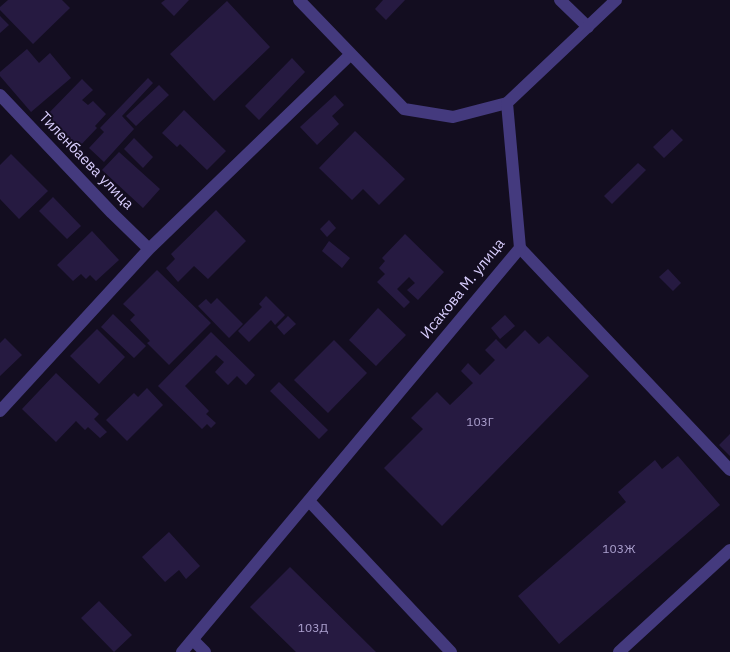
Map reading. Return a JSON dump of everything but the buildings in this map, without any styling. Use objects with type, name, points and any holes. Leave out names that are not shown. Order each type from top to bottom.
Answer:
[{"type":"street","points":[[299,0],[404,109],[453,117],[507,103],[616,0]]},
{"type":"street","points":[[560,0],[588,27]]},
{"type":"street","points":[[0,411],[149,249],[351,54]]},
{"type":"street","name":"Тиленбаева улица","points":[[0,95],[112,213],[149,249]]},
{"type":"street","name":"Исакова М. улица","points":[[182,652],[520,248],[507,103]]},
{"type":"street","points":[[520,248],[730,470]]},
{"type":"street","points":[[309,501],[451,652]]},
{"type":"street","points":[[620,652],[730,550]]},
{"type":"street","points":[[193,640],[205,652]]}]
